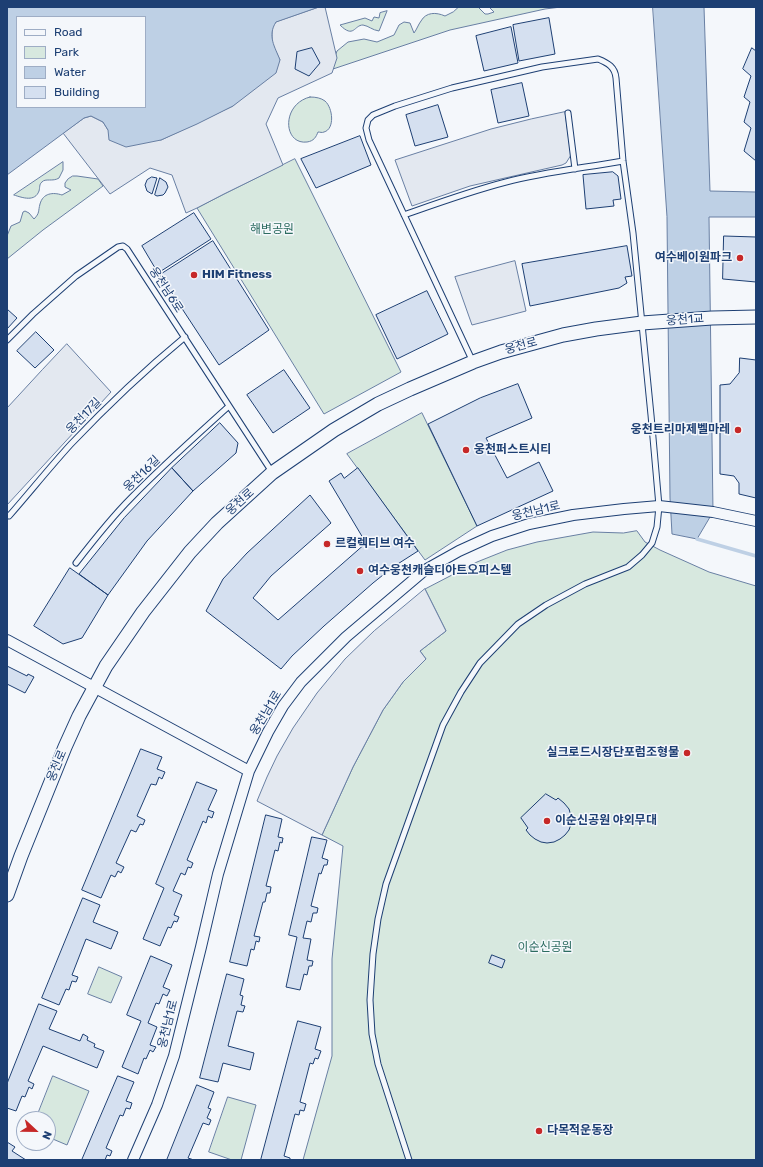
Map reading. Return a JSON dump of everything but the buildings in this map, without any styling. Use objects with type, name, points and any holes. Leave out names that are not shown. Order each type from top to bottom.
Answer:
[{"type":"street","name":"웅천1교","points":[[657,322],[712,318],[756,317]]},
{"type":"street","name":"웅천로","points":[[7,895],[62,754],[79,716],[106,666],[143,612],[190,552],[217,523],[272,473],[334,430],[378,404],[410,388],[473,362],[501,352],[563,335],[596,329],[657,322]]},
{"type":"street","name":"웅천남1로","points":[[133,1160],[157,1105],[174,1056],[218,874],[249,771],[268,732],[283,706],[301,682],[346,637],[425,570],[459,551],[485,539],[529,524],[624,509],[663,507],[713,512],[756,521]]},
{"type":"street","points":[[7,640],[249,771]]},
{"type":"lane","points":[[409,1160],[378,1064],[372,1034],[370,1000],[373,954],[378,919],[386,884],[443,725],[461,692],[480,663],[518,624],[546,605],[585,584],[628,567],[642,556],[652,543],[663,507],[633,233],[623,161],[616,72],[611,65],[605,61],[598,59],[582,60],[475,82],[395,106],[373,115],[368,120],[366,128],[369,140],[473,362]]},
{"type":"lane","points":[[568,113],[575,169]]},
{"type":"lane","points":[[404,215],[507,182],[623,161]]},
{"type":"lane","name":"웅천남6로","points":[[7,340],[33,314],[76,276],[118,247],[123,246],[127,249],[185,337],[272,473]]},
{"type":"lane","name":"웅천17길","points":[[7,515],[9,516],[70,445],[95,419],[137,379],[185,337]]},
{"type":"lane","name":"웅천16길","points":[[76,563],[130,498],[229,406]]},
{"type":"green space","points":[[459,7],[478,7],[485,14],[488,14],[494,12],[489,7],[561,7],[545,9],[450,30],[330,70],[337,51],[348,42],[364,39],[377,42],[394,35],[399,25],[404,22],[410,23],[414,33],[420,22],[428,14],[435,13],[445,16]]},
{"type":"green space","points":[[387,11],[379,31],[363,25],[348,31],[340,25],[365,18],[372,21],[374,17],[379,18],[380,13]]},
{"type":"green space","points":[[310,97],[322,99],[328,104],[332,118],[330,127],[328,130],[318,132],[311,141],[299,141],[293,137],[290,131],[290,115],[294,107],[301,101]]},
{"type":"green space","name":"해변공원","points":[[295,159],[401,372],[324,414],[197,208]]},
{"type":"green space","points":[[63,162],[63,170],[59,178],[43,181],[40,184],[39,191],[35,197],[28,198],[14,195]]},
{"type":"green space","points":[[73,176],[98,179],[103,186],[43,230],[7,259],[7,236],[11,226],[20,222],[23,212],[25,211],[34,219],[38,213],[41,200],[49,194],[62,195],[71,190],[65,187],[65,183]]},
{"type":"green space","points":[[422,413],[477,526],[425,560],[347,454]]},
{"type":"green space","name":"이순신공원","points":[[637,531],[645,542],[660,550],[709,572],[756,586],[756,1160],[303,1160],[332,1056],[332,959],[343,846],[322,835],[353,767],[383,710],[403,682],[426,659],[420,651],[446,631],[425,589],[477,562],[507,550],[537,542],[593,532],[623,533]]},
{"type":"green space","points":[[99,967],[122,977],[111,1003],[88,994]]},
{"type":"green space","points":[[53,1076],[89,1091],[67,1145],[56,1140],[56,1111],[39,1111]]},
{"type":"green space","points":[[228,1097],[256,1105],[241,1160],[232,1160],[209,1152]]},
{"type":"shaded area","points":[[319,7],[325,7],[337,58],[332,73],[278,98],[266,124],[283,165],[197,208],[186,213],[172,175],[150,168],[110,194],[63,133],[84,118],[91,116],[103,122],[108,130],[161,140],[233,106],[280,60],[272,43],[272,27],[276,22]]},
{"type":"shaded area","points":[[565,112],[571,155],[566,163],[470,186],[412,206],[395,160],[491,129]]},
{"type":"shaded area","points":[[515,261],[526,311],[472,325],[455,277]]},
{"type":"shaded area","points":[[67,344],[111,392],[7,505],[7,408]]},
{"type":"shaded area","points":[[425,589],[446,631],[420,651],[426,659],[403,682],[383,710],[353,767],[322,835],[257,801],[277,756],[293,728],[317,693],[345,659],[374,631]]},
{"type":"water","points":[[7,7],[319,7],[276,22],[273,27],[272,37],[280,60],[276,73],[233,106],[197,124],[161,140],[126,147],[109,140],[108,130],[103,122],[91,116],[84,118],[7,175]]},
{"type":"water","points":[[653,7],[704,7],[710,191],[756,192],[756,217],[709,217],[713,512],[697,539],[672,534],[670,498],[667,217]]},
{"type":"waterway","points":[[697,539],[756,556]]},
{"type":"place","name":"여수베이원파크","points":[[740,258]]},
{"type":"place","name":"HIM Fitness","points":[[194,275]]},
{"type":"place","name":"웅천트리마제벨마레","points":[[738,430]]},
{"type":"place","name":"웅천퍼스트시티","points":[[466,450]]},
{"type":"place","name":"르컬렉티브 여수","points":[[327,544]]},
{"type":"place","name":"여수웅천캐슬디아트오피스텔","points":[[360,571]]},
{"type":"place","name":"실크로드시장단포럼조형물","points":[[687,753]]},
{"type":"place","name":"이순신공원 야외무대","points":[[547,821]]},
{"type":"place","name":"다목적운동장","points":[[539,1131]]}]
